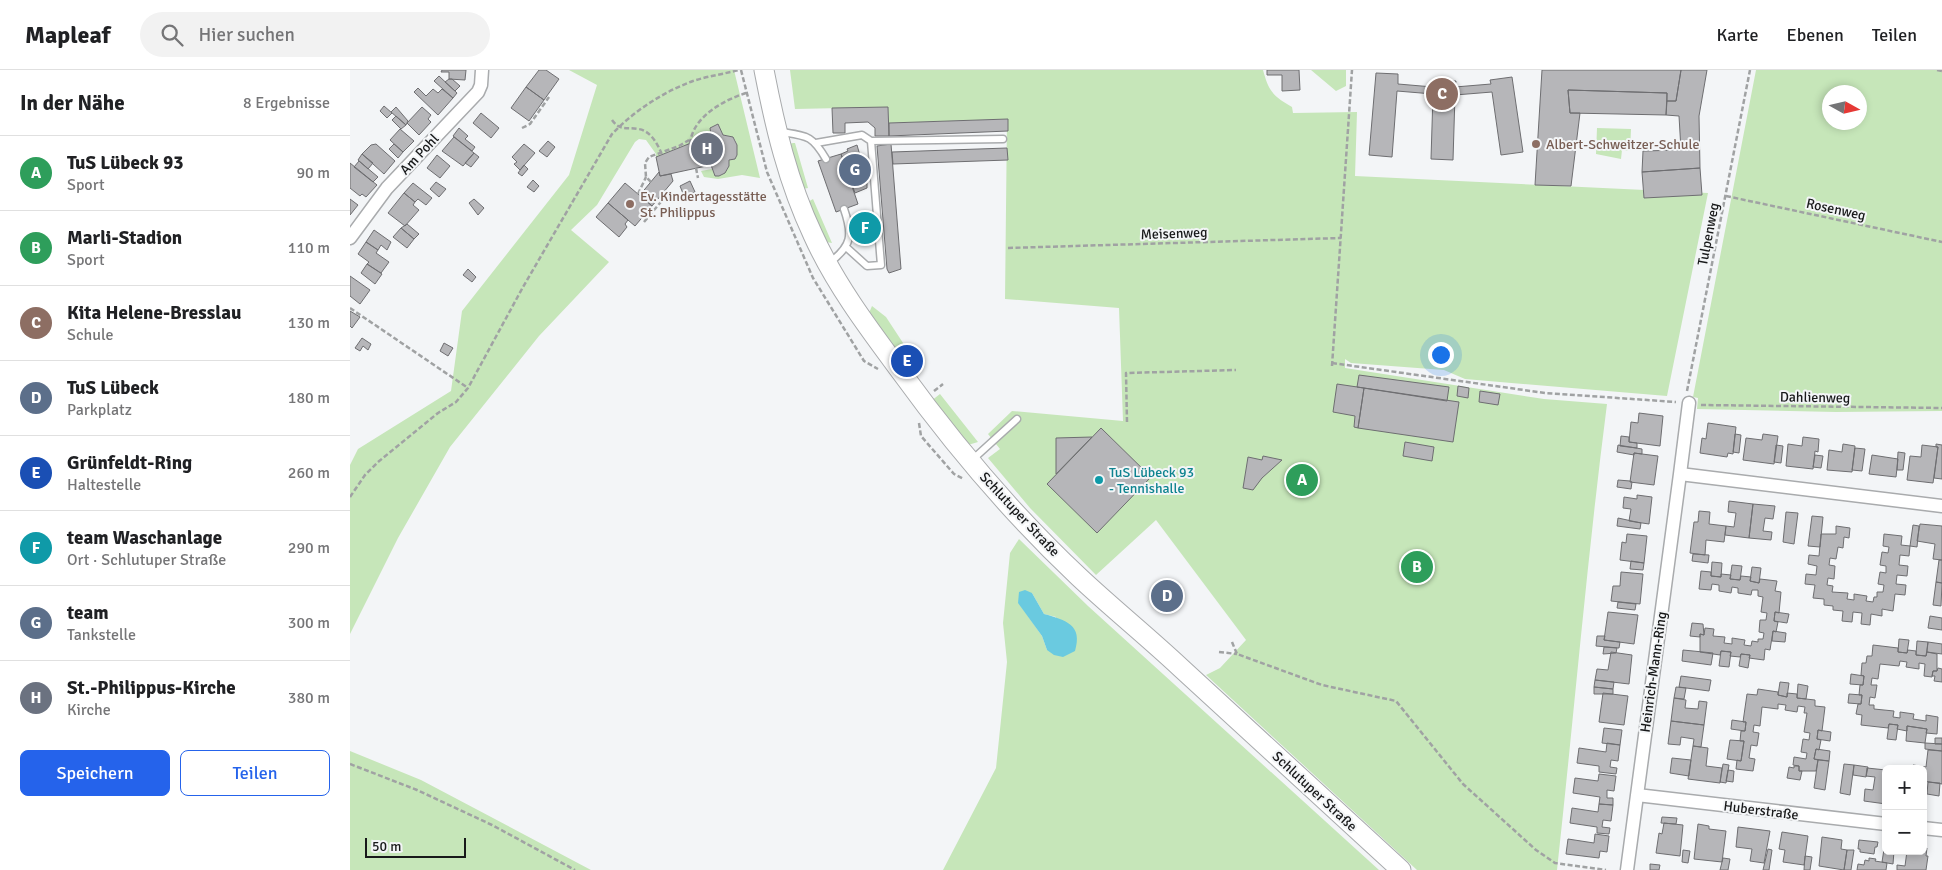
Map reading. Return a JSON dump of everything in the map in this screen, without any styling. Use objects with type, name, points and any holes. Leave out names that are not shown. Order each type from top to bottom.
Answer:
[{"type":"main road","name":"Schlutuper Straße","points":[[764,70],[776,132],[788,174],[814,238],[852,303],[928,408],[996,491],[1079,577],[1138,628],[1401,870]]},
{"type":"street","name":"Am Pohl","points":[[350,238],[393,182],[478,92],[481,85],[482,70]]},
{"type":"street","name":"Heinrich-Mann-Ring","points":[[1627,870],[1689,402]]},
{"type":"street","points":[[1680,474],[1942,506]]},
{"type":"street","name":"Huberstraße","points":[[1637,795],[1882,824]]},
{"type":"street","points":[[1927,828],[1942,830]]},
{"type":"lane","points":[[776,132],[806,137],[816,142],[826,159]]},
{"type":"lane","points":[[816,142],[862,135],[871,141],[1003,139]]},
{"type":"lane","points":[[846,247],[867,266],[881,265],[871,141]]},
{"type":"lane","points":[[828,264],[841,254],[850,237],[844,209]]},
{"type":"lane","points":[[971,461],[1017,419]]},
{"type":"path","points":[[350,498],[365,476],[378,462],[438,413],[455,402],[468,388],[523,287],[604,147],[626,119],[643,107],[673,90],[694,81],[740,70],[765,163],[780,204]]},
{"type":"path","points":[[1341,238],[1352,70]]},
{"type":"path","name":"Tulpenweg","points":[[1689,402],[1687,392],[1750,70]]},
{"type":"path","points":[[1938,70],[1942,71]]},
{"type":"path","points":[[638,194],[646,177],[647,159],[652,155],[662,153],[688,142],[702,121],[717,106],[746,93]]},
{"type":"path","points":[[522,128],[530,124],[549,97]]},
{"type":"path","points":[[612,120],[619,127],[643,130],[657,143],[662,153]]},
{"type":"path","points":[[690,139],[690,144]]},
{"type":"path","points":[[696,168],[698,178]]},
{"type":"path","points":[[646,177],[651,182]]},
{"type":"path","name":"Rosenweg","points":[[1726,196],[1942,242]]},
{"type":"path","points":[[644,222],[666,197]]},
{"type":"path","name":"Meisenweg","points":[[1008,248],[1341,238]]},
{"type":"path","name":"Dahlienweg","points":[[1341,238],[1332,364],[1545,393],[1689,402],[1698,405],[1942,408]]},
{"type":"path","points":[[350,308],[468,388]]},
{"type":"path","points":[[1127,422],[1126,373],[1236,370]]},
{"type":"path","points":[[1232,642],[1237,654]]},
{"type":"path","points":[[1219,652],[1237,654],[1322,685],[1396,701],[1463,784],[1536,850],[1555,863],[1606,870]]},
{"type":"path","points":[[350,764],[417,790],[492,825],[575,870]]},
{"type":"green space","points":[[569,70],[734,70],[760,178],[742,175],[718,179],[704,177],[701,171],[712,169],[715,176],[722,175],[728,169],[729,160],[735,159],[737,155],[736,141],[732,137],[723,135],[718,124],[710,128],[711,135],[656,157],[656,154],[646,140],[639,139],[635,142],[597,205],[571,230],[609,262],[539,336],[450,447],[398,538],[350,634],[350,465],[358,449],[451,391],[462,311],[569,175],[597,85]]},
{"type":"green space","points":[[790,70],[1263,70],[1267,84],[1273,93],[1292,107],[1293,113],[1357,112],[1355,176],[1708,193],[1667,396],[1465,379],[1444,370],[1351,363],[1345,359],[1345,368],[1544,399],[1607,404],[1557,870],[1417,870],[1206,675],[1220,668],[1246,640],[1156,520],[1096,575],[1030,508],[988,458],[1000,449],[988,434],[1012,411],[1123,421],[1119,308],[1005,299],[1007,119],[889,123],[888,107],[795,109]]},
{"type":"green space","points":[[1311,70],[1346,70],[1346,86],[1336,91]]},
{"type":"green space","points":[[1756,70],[1942,70],[1942,411],[1836,412],[1697,409],[1698,398],[1693,397]]},
{"type":"green space","points":[[1597,128],[1631,129],[1630,151],[1622,150],[1621,159],[1596,154]]},
{"type":"green space","points":[[795,143],[808,188],[802,189],[789,144]]},
{"type":"green space","points":[[813,199],[832,243],[826,242],[806,203]]},
{"type":"green space","points":[[872,306],[886,317],[907,349],[898,356],[869,313]]},
{"type":"green space","points":[[940,394],[978,442],[968,445],[931,401]]},
{"type":"green space","points":[[1019,539],[1088,606],[1379,870],[943,870],[996,768],[1007,662],[1003,623],[1010,553]],"holes":[[[1032,593],[1044,614],[1056,617],[1047,650],[1042,636],[1018,602]]]},
{"type":"green space","points":[[350,751],[421,780],[591,870],[350,870]]},
{"type":"water","points":[[1025,590],[1032,593],[1044,614],[1066,621],[1075,629],[1077,642],[1075,651],[1063,657],[1054,655],[1047,650],[1042,636],[1018,603],[1019,592]]},
{"type":"building","points":[[442,70],[466,70],[465,80],[449,79],[449,72],[441,72]]},
{"type":"building","points":[[539,70],[546,70],[559,79],[544,100],[526,87]]},
{"type":"building","points":[[1267,70],[1299,70],[1300,90],[1282,91],[1282,75],[1267,75]]},
{"type":"building","points":[[1542,70],[1681,70],[1676,101],[1667,101],[1667,93],[1568,90],[1570,113],[1580,113],[1571,186],[1535,185]]},
{"type":"building","points":[[1681,70],[1707,70],[1699,116],[1700,168],[1642,172],[1643,151],[1681,150],[1679,116],[1666,115],[1667,101],[1676,101]]},
{"type":"building","points":[[1376,73],[1398,74],[1398,84],[1433,87],[1433,81],[1456,81],[1455,87],[1491,84],[1490,80],[1512,77],[1523,152],[1501,155],[1492,92],[1455,95],[1453,160],[1431,159],[1433,94],[1397,91],[1392,157],[1369,155]]},
{"type":"building","points":[[439,76],[457,93],[453,98],[434,81]]},
{"type":"building","points":[[452,79],[460,86],[455,91],[445,82]]},
{"type":"building","points":[[526,87],[544,100],[529,121],[511,108]]},
{"type":"building","points":[[418,88],[426,96],[433,89],[438,93],[442,89],[453,98],[438,115],[414,92]]},
{"type":"building","points":[[1568,90],[1667,93],[1666,115],[1570,113]]},
{"type":"building","points":[[384,106],[392,113],[387,118],[380,111]]},
{"type":"building","points":[[396,107],[408,121],[406,125],[391,112]]},
{"type":"building","points":[[422,107],[431,115],[428,119],[431,122],[419,135],[407,123]]},
{"type":"building","points":[[888,107],[889,136],[875,136],[875,128],[868,122],[845,123],[845,133],[833,133],[832,108]]},
{"type":"building","points":[[481,113],[499,128],[491,138],[473,123]]},
{"type":"building","points":[[396,116],[406,125],[401,129],[392,120]]},
{"type":"building","points":[[1008,119],[1008,131],[889,136],[889,123]]},
{"type":"building","points":[[718,124],[723,135],[733,137],[737,145],[737,155],[735,159],[729,160],[729,166],[725,173],[715,176],[711,165],[660,176],[656,157],[711,135],[710,128]]},
{"type":"building","points":[[459,128],[468,136],[465,139],[475,147],[472,151],[453,136]]},
{"type":"building","points":[[400,129],[414,141],[403,152],[390,140]]},
{"type":"building","points":[[454,137],[474,153],[463,166],[442,151]]},
{"type":"building","points":[[548,141],[555,147],[547,157],[539,151]]},
{"type":"building","points":[[376,144],[395,161],[384,174],[362,154],[371,145]]},
{"type":"building","points":[[394,144],[403,152],[398,158],[389,149]]},
{"type":"building","points":[[524,144],[535,153],[520,170],[514,164],[517,162],[512,157]]},
{"type":"building","points":[[891,144],[901,269],[889,273],[887,269],[877,146]]},
{"type":"building","points":[[857,145],[867,180],[867,188],[855,193],[841,154]]},
{"type":"building","points":[[1007,148],[1008,160],[893,164],[892,152]]},
{"type":"building","points":[[474,153],[479,157],[471,167],[465,163]]},
{"type":"building","points":[[362,154],[373,163],[368,169],[358,160]]},
{"type":"building","points":[[841,154],[858,204],[836,212],[818,161]]},
{"type":"building","points":[[437,155],[450,166],[440,178],[427,168]]},
{"type":"building","points":[[359,161],[378,177],[373,182],[354,167]]},
{"type":"building","points":[[350,163],[377,185],[366,197],[362,194],[360,196],[350,188]]},
{"type":"building","points":[[524,165],[528,169],[522,176],[518,173]]},
{"type":"building","points":[[1700,168],[1702,195],[1644,198],[1642,172]]},
{"type":"building","points":[[659,172],[660,176],[671,174],[673,181],[652,206],[640,195]]},
{"type":"building","points":[[533,180],[539,186],[534,192],[527,187]]},
{"type":"building","points":[[690,181],[695,192],[684,196],[680,186]]},
{"type":"building","points":[[436,182],[446,189],[439,197],[430,189]]},
{"type":"building","points":[[413,183],[432,198],[426,205],[418,199],[415,202],[404,193]]},
{"type":"building","name":"Ev. Kindertagesstätte St. Philippus","points":[[625,183],[652,206],[635,226],[608,203]]},
{"type":"building","points":[[404,193],[415,202],[413,205],[419,210],[405,226],[388,213]]},
{"type":"building","points":[[350,199],[358,205],[350,215]]},
{"type":"building","points":[[474,199],[484,208],[478,215],[469,203]]},
{"type":"building","points":[[608,203],[628,220],[625,224],[627,227],[619,237],[596,217]]},
{"type":"building","points":[[859,216],[869,216],[870,239],[861,240]]},
{"type":"building","points":[[407,224],[419,234],[414,239],[401,228]]},
{"type":"building","points":[[401,228],[414,239],[407,248],[393,237]]},
{"type":"building","points":[[374,230],[391,242],[387,250],[381,245],[378,250],[366,242]]},
{"type":"building","points":[[366,242],[378,250],[376,253],[389,262],[381,273],[367,264],[369,262],[358,254]]},
{"type":"building","points":[[367,264],[382,274],[375,284],[361,273]]},
{"type":"building","points":[[468,269],[476,277],[472,282],[463,275]]},
{"type":"building","points":[[350,276],[370,290],[360,304],[350,296]]},
{"type":"building","points":[[350,311],[360,317],[352,328],[350,326]]},
{"type":"building","points":[[362,338],[371,344],[368,350],[363,346],[360,351],[355,348]]},
{"type":"building","points":[[444,343],[453,348],[448,356],[440,351]]},
{"type":"building","points":[[1359,375],[1449,387],[1447,401],[1357,387]]},
{"type":"building","points":[[1337,384],[1364,388],[1358,428],[1354,427],[1355,416],[1333,412]]},
{"type":"building","points":[[1458,386],[1469,388],[1468,398],[1457,396]]},
{"type":"building","points":[[1364,388],[1459,402],[1453,442],[1358,428]]},
{"type":"building","points":[[1480,391],[1500,394],[1498,405],[1479,402]]},
{"type":"building","points":[[1639,413],[1663,416],[1660,446],[1629,442],[1631,422],[1638,423]]},
{"type":"building","points":[[1708,423],[1736,427],[1733,454],[1728,453],[1727,457],[1700,453],[1702,438],[1706,439]]},
{"type":"building","name":"TuS Lübeck 93 - Tennishalle","points":[[1101,428],[1151,477],[1097,533],[1047,484]]},
{"type":"building","points":[[1735,434],[1741,435],[1739,453],[1733,452]]},
{"type":"building","points":[[1763,434],[1778,436],[1774,464],[1743,460],[1746,438],[1762,440]]},
{"type":"building","points":[[1621,436],[1629,437],[1629,442],[1637,443],[1637,448],[1620,446]]},
{"type":"building","points":[[1092,437],[1056,474],[1056,438]]},
{"type":"building","points":[[1803,437],[1819,439],[1818,452],[1815,451],[1813,469],[1786,466],[1788,444],[1802,446]]},
{"type":"building","points":[[1405,442],[1434,447],[1432,461],[1403,456]]},
{"type":"building","points":[[1843,444],[1855,446],[1852,472],[1827,470],[1829,450],[1842,452]]},
{"type":"building","points":[[1936,444],[1942,445],[1942,479],[1934,478],[1938,447],[1936,447]]},
{"type":"building","points":[[1618,445],[1642,449],[1642,454],[1634,453],[1634,455],[1617,452]]},
{"type":"building","points":[[1776,445],[1783,446],[1781,463],[1774,462]]},
{"type":"building","points":[[1922,445],[1938,447],[1933,483],[1907,480],[1910,456],[1921,457]]},
{"type":"building","points":[[1855,448],[1865,449],[1862,471],[1852,470]]},
{"type":"building","points":[[1898,452],[1905,453],[1903,470],[1897,470]]},
{"type":"building","points":[[1634,453],[1658,456],[1654,485],[1630,482]]},
{"type":"building","points":[[1815,455],[1823,456],[1821,468],[1813,467]]},
{"type":"building","points":[[1872,455],[1898,459],[1896,477],[1869,474]]},
{"type":"building","points":[[1263,456],[1282,460],[1262,478],[1253,490],[1243,488],[1248,457],[1262,460]]},
{"type":"building","points":[[1618,480],[1632,482],[1631,489],[1617,487]]},
{"type":"building","points":[[1637,495],[1652,497],[1649,524],[1629,521],[1631,509],[1623,508],[1624,497],[1637,499]]},
{"type":"building","points":[[1729,501],[1753,504],[1749,538],[1725,535],[1726,526],[1734,527],[1736,513],[1728,512]]},
{"type":"building","points":[[1753,504],[1775,506],[1773,519],[1765,518],[1763,531],[1772,532],[1771,540],[1749,538]]},
{"type":"building","points":[[1699,511],[1710,512],[1709,524],[1726,526],[1724,542],[1706,540],[1705,555],[1690,553],[1694,522],[1698,522]]},
{"type":"building","points":[[1786,512],[1798,513],[1794,544],[1783,542]]},
{"type":"building","points":[[1812,516],[1823,517],[1820,547],[1808,546]]},
{"type":"building","points":[[1618,518],[1641,523],[1640,529],[1617,526]]},
{"type":"building","points":[[1920,524],[1942,526],[1942,560],[1933,559],[1935,544],[1917,541]]},
{"type":"building","points":[[1913,525],[1919,526],[1917,547],[1910,546]]},
{"type":"building","points":[[1836,526],[1850,528],[1849,538],[1844,537],[1843,548],[1838,547],[1836,559],[1830,558],[1829,565],[1835,566],[1834,579],[1828,578],[1827,585],[1833,586],[1832,592],[1848,593],[1847,599],[1854,600],[1854,594],[1867,596],[1866,601],[1873,602],[1874,597],[1877,597],[1877,592],[1883,592],[1884,585],[1878,584],[1880,572],[1886,573],[1886,566],[1880,565],[1882,552],[1888,553],[1889,547],[1883,546],[1884,534],[1902,536],[1901,545],[1910,546],[1909,556],[1900,555],[1899,565],[1908,566],[1907,576],[1897,575],[1896,584],[1906,585],[1905,595],[1895,594],[1893,611],[1882,609],[1882,616],[1871,614],[1870,625],[1861,624],[1862,613],[1853,612],[1852,622],[1842,621],[1843,611],[1833,610],[1833,606],[1824,605],[1824,599],[1813,598],[1815,585],[1805,584],[1806,574],[1816,575],[1817,566],[1808,564],[1809,555],[1819,556],[1821,534],[1836,534]]},
{"type":"building","points":[[1627,534],[1647,536],[1644,563],[1620,560],[1622,542],[1626,543]]},
{"type":"building","points":[[1693,554],[1709,555],[1708,563],[1692,561]]},
{"type":"building","points":[[1939,560],[1942,560],[1942,583],[1936,582]]},
{"type":"building","points":[[1631,561],[1644,563],[1643,570],[1630,569]]},
{"type":"building","points":[[1712,562],[1722,563],[1721,577],[1711,576]]},
{"type":"building","points":[[1732,565],[1742,566],[1740,580],[1730,579]]},
{"type":"building","points":[[1752,567],[1761,568],[1759,583],[1750,581]]},
{"type":"building","points":[[1701,571],[1711,572],[1711,576],[1731,575],[1730,579],[1740,580],[1741,576],[1751,577],[1750,581],[1759,583],[1760,579],[1777,581],[1775,591],[1781,592],[1779,613],[1775,612],[1774,621],[1778,622],[1776,632],[1773,631],[1770,650],[1765,649],[1764,660],[1749,658],[1750,655],[1730,656],[1731,652],[1721,651],[1720,655],[1700,652],[1700,634],[1704,635],[1705,628],[1714,629],[1713,636],[1725,637],[1724,643],[1732,644],[1732,638],[1745,640],[1744,645],[1751,646],[1752,641],[1758,642],[1758,639],[1763,639],[1764,633],[1759,632],[1760,620],[1766,620],[1767,613],[1761,612],[1763,597],[1758,596],[1758,590],[1752,590],[1751,595],[1738,593],[1738,588],[1732,587],[1731,593],[1719,591],[1719,585],[1712,584],[1711,590],[1699,589]]},
{"type":"building","points":[[1621,572],[1643,574],[1640,604],[1611,601],[1613,586],[1620,586]]},
{"type":"building","points":[[1936,582],[1942,583],[1941,606],[1933,605]]},
{"type":"building","points":[[1618,602],[1636,604],[1635,610],[1617,608]]},
{"type":"building","points":[[1608,612],[1638,615],[1634,644],[1604,640]]},
{"type":"building","points":[[1775,612],[1789,614],[1787,623],[1774,621]]},
{"type":"building","points":[[1930,616],[1942,618],[1942,630],[1928,628]]},
{"type":"building","points":[[1692,623],[1703,624],[1704,635],[1700,634],[1700,637],[1690,636]]},
{"type":"building","points":[[1773,631],[1786,633],[1785,642],[1772,641]]},
{"type":"building","points":[[1597,636],[1605,636],[1604,640],[1620,642],[1619,648],[1596,646]]},
{"type":"building","points":[[1899,639],[1909,640],[1907,653],[1898,652]]},
{"type":"building","points":[[1917,641],[1928,642],[1926,656],[1916,655]]},
{"type":"building","points":[[1928,642],[1942,644],[1942,654],[1927,652]]},
{"type":"building","points":[[1873,645],[1898,648],[1898,652],[1916,651],[1916,655],[1926,656],[1927,652],[1937,654],[1937,671],[1933,671],[1932,677],[1924,676],[1925,664],[1919,663],[1919,669],[1906,667],[1907,662],[1900,661],[1899,666],[1880,664],[1878,679],[1872,678],[1871,685],[1877,685],[1875,698],[1870,697],[1869,705],[1874,705],[1874,709],[1894,711],[1893,717],[1900,718],[1900,712],[1914,714],[1913,719],[1926,721],[1926,715],[1938,717],[1937,734],[1926,733],[1927,729],[1907,726],[1907,731],[1897,729],[1898,725],[1889,724],[1888,728],[1861,725],[1862,715],[1856,714],[1858,704],[1861,704],[1862,695],[1859,695],[1860,685],[1863,685],[1864,676],[1861,675],[1862,663],[1866,663],[1867,656],[1872,656]]},
{"type":"building","points":[[1604,647],[1617,648],[1616,653],[1603,654]]},
{"type":"building","points":[[1683,650],[1713,653],[1711,665],[1682,661]]},
{"type":"building","points":[[1721,651],[1731,652],[1729,667],[1719,666]]},
{"type":"building","points":[[1611,652],[1632,655],[1629,684],[1595,680],[1597,669],[1608,670]]},
{"type":"building","points":[[1741,654],[1750,655],[1748,668],[1739,666]]},
{"type":"building","points":[[1938,668],[1942,669],[1942,682],[1934,681],[1935,676],[1932,676],[1933,671],[1937,671]]},
{"type":"building","points":[[1851,674],[1864,676],[1863,685],[1850,684]]},
{"type":"building","points":[[1681,676],[1711,680],[1709,691],[1679,687]]},
{"type":"building","points":[[1595,680],[1614,682],[1613,689],[1594,687]]},
{"type":"building","points":[[1780,682],[1789,683],[1787,697],[1778,695]]},
{"type":"building","points":[[1798,684],[1808,686],[1806,699],[1797,698]]},
{"type":"building","points":[[1594,687],[1613,689],[1613,694],[1594,694]]},
{"type":"building","points":[[1676,687],[1686,688],[1684,699],[1674,698]]},
{"type":"building","points":[[1758,689],[1778,692],[1778,695],[1787,697],[1787,693],[1797,694],[1797,698],[1815,700],[1815,706],[1825,707],[1822,731],[1818,730],[1817,739],[1821,740],[1819,750],[1816,749],[1814,759],[1818,760],[1816,771],[1799,771],[1799,766],[1793,765],[1794,757],[1806,759],[1807,753],[1801,752],[1803,739],[1809,740],[1810,733],[1804,732],[1807,713],[1804,713],[1805,707],[1798,706],[1797,712],[1785,710],[1786,705],[1778,704],[1778,709],[1762,707],[1760,726],[1754,725],[1753,732],[1759,733],[1757,746],[1751,745],[1749,758],[1755,759],[1753,771],[1736,769],[1737,760],[1741,761],[1744,741],[1740,741],[1741,731],[1745,731],[1746,722],[1743,722],[1747,694],[1757,695]]},
{"type":"building","points":[[1603,693],[1628,696],[1624,725],[1599,722]]},
{"type":"building","points":[[1849,694],[1862,695],[1861,704],[1848,703]]},
{"type":"building","points":[[1674,698],[1686,700],[1685,708],[1698,709],[1699,701],[1707,702],[1704,725],[1671,721]]},
{"type":"building","points":[[1732,720],[1746,722],[1745,731],[1731,729]]},
{"type":"building","points":[[1671,721],[1704,725],[1701,747],[1693,746],[1694,739],[1681,737],[1680,745],[1668,744]]},
{"type":"building","points":[[1889,724],[1898,725],[1896,740],[1887,739]]},
{"type":"building","points":[[1907,726],[1927,729],[1925,743],[1906,741]]},
{"type":"building","points":[[1604,728],[1622,730],[1620,745],[1602,743]]},
{"type":"building","points":[[1818,730],[1831,732],[1830,741],[1817,739]]},
{"type":"building","points":[[1935,738],[1942,738],[1942,744],[1935,744]]},
{"type":"building","points":[[1730,740],[1744,741],[1741,761],[1727,759]]},
{"type":"building","points":[[1607,743],[1620,745],[1618,761],[1611,760],[1610,767],[1617,768],[1616,774],[1599,772],[1599,766],[1577,763],[1579,748],[1606,752]]},
{"type":"building","points":[[1925,743],[1942,744],[1942,751],[1925,749]]},
{"type":"building","points":[[1693,746],[1708,748],[1706,766],[1722,768],[1720,783],[1688,779]]},
{"type":"building","points":[[1816,749],[1830,751],[1829,761],[1814,759]]},
{"type":"building","points":[[1928,750],[1942,751],[1942,784],[1927,782]]},
{"type":"building","points":[[1672,758],[1691,760],[1689,776],[1670,773]]},
{"type":"building","points":[[1818,760],[1829,761],[1825,790],[1814,788]]},
{"type":"building","points":[[1723,764],[1729,765],[1726,783],[1720,782]]},
{"type":"building","points":[[1844,764],[1854,765],[1850,795],[1840,793]]},
{"type":"building","points":[[1854,765],[1868,767],[1866,777],[1853,775]]},
{"type":"building","points":[[1794,766],[1799,766],[1799,771],[1802,771],[1800,780],[1787,778],[1789,767],[1794,768]]},
{"type":"building","points":[[1867,768],[1882,770],[1882,803],[1864,801],[1865,789],[1873,790],[1875,777],[1866,776]]},
{"type":"building","points":[[1728,770],[1734,771],[1733,782],[1726,781]]},
{"type":"building","points":[[1599,774],[1616,776],[1614,791],[1607,790],[1607,798],[1613,798],[1613,805],[1599,804],[1600,797],[1573,793],[1575,778],[1598,781]]},
{"type":"building","points":[[1928,782],[1940,783],[1939,796],[1927,794]]},
{"type":"building","points":[[1599,804],[1613,805],[1611,821],[1603,820],[1602,827],[1610,828],[1609,834],[1597,833],[1597,827],[1570,823],[1572,808],[1598,812]]},
{"type":"building","points":[[1662,817],[1677,818],[1676,824],[1661,823]]},
{"type":"building","points":[[1664,823],[1683,825],[1680,856],[1656,853],[1659,833],[1662,834]]},
{"type":"building","points":[[1698,824],[1709,826],[1709,829],[1726,831],[1722,862],[1694,859]]},
{"type":"building","points":[[1738,827],[1770,831],[1764,863],[1750,861],[1752,849],[1736,847]]},
{"type":"building","points":[[1782,832],[1808,836],[1804,865],[1783,862],[1785,850],[1779,849]]},
{"type":"building","points":[[1595,834],[1609,836],[1607,852],[1600,851],[1599,858],[1566,854],[1568,839],[1594,843]]},
{"type":"building","points":[[1822,837],[1842,840],[1841,849],[1847,850],[1844,870],[1819,866]]},
{"type":"building","points":[[1859,840],[1878,842],[1874,854],[1860,852],[1860,849],[1858,849]]},
{"type":"building","points":[[1768,849],[1772,850],[1769,870],[1763,870]]},
{"type":"building","points":[[1683,850],[1690,851],[1688,863],[1682,862]]},
{"type":"building","points":[[1847,850],[1854,850],[1851,870],[1844,870]]},
{"type":"building","points":[[1883,855],[1894,855],[1893,864],[1882,862]]},
{"type":"building","points":[[1906,855],[1928,856],[1926,870],[1897,870],[1897,865],[1905,866]]},
{"type":"building","points":[[1805,856],[1812,857],[1810,870],[1804,870]]},
{"type":"building","points":[[1723,858],[1730,859],[1728,870],[1720,870]]},
{"type":"building","points":[[1869,858],[1887,863],[1886,870],[1857,870],[1858,864],[1864,865],[1865,860],[1869,861]]},
{"type":"building","points":[[1650,864],[1660,865],[1659,870],[1650,870]]},
{"type":"place","name":"Kita Helene-Bresslau","points":[[1442,94]]},
{"type":"place","name":"Albert-Schweitzer-Schule","points":[[1536,144]]},
{"type":"place","name":"St.-Philippus-Kirche","points":[[707,149]]},
{"type":"place","name":"team","points":[[855,170]]},
{"type":"place","name":"Ev. Kindertagesstätte St. Philippus","points":[[630,204]]},
{"type":"place","name":"team Waschanlage","points":[[865,228]]},
{"type":"place","name":"Grünfeldt-Ring","points":[[907,361]]},
{"type":"place","name":"TuS Lübeck 93 - Tennishalle","points":[[1099,480]]},
{"type":"place","name":"TuS Lübeck 93","points":[[1302,480]]},
{"type":"place","name":"Marli-Stadion","points":[[1417,567]]},
{"type":"place","name":"TuS Lübeck","points":[[1167,596]]}]
